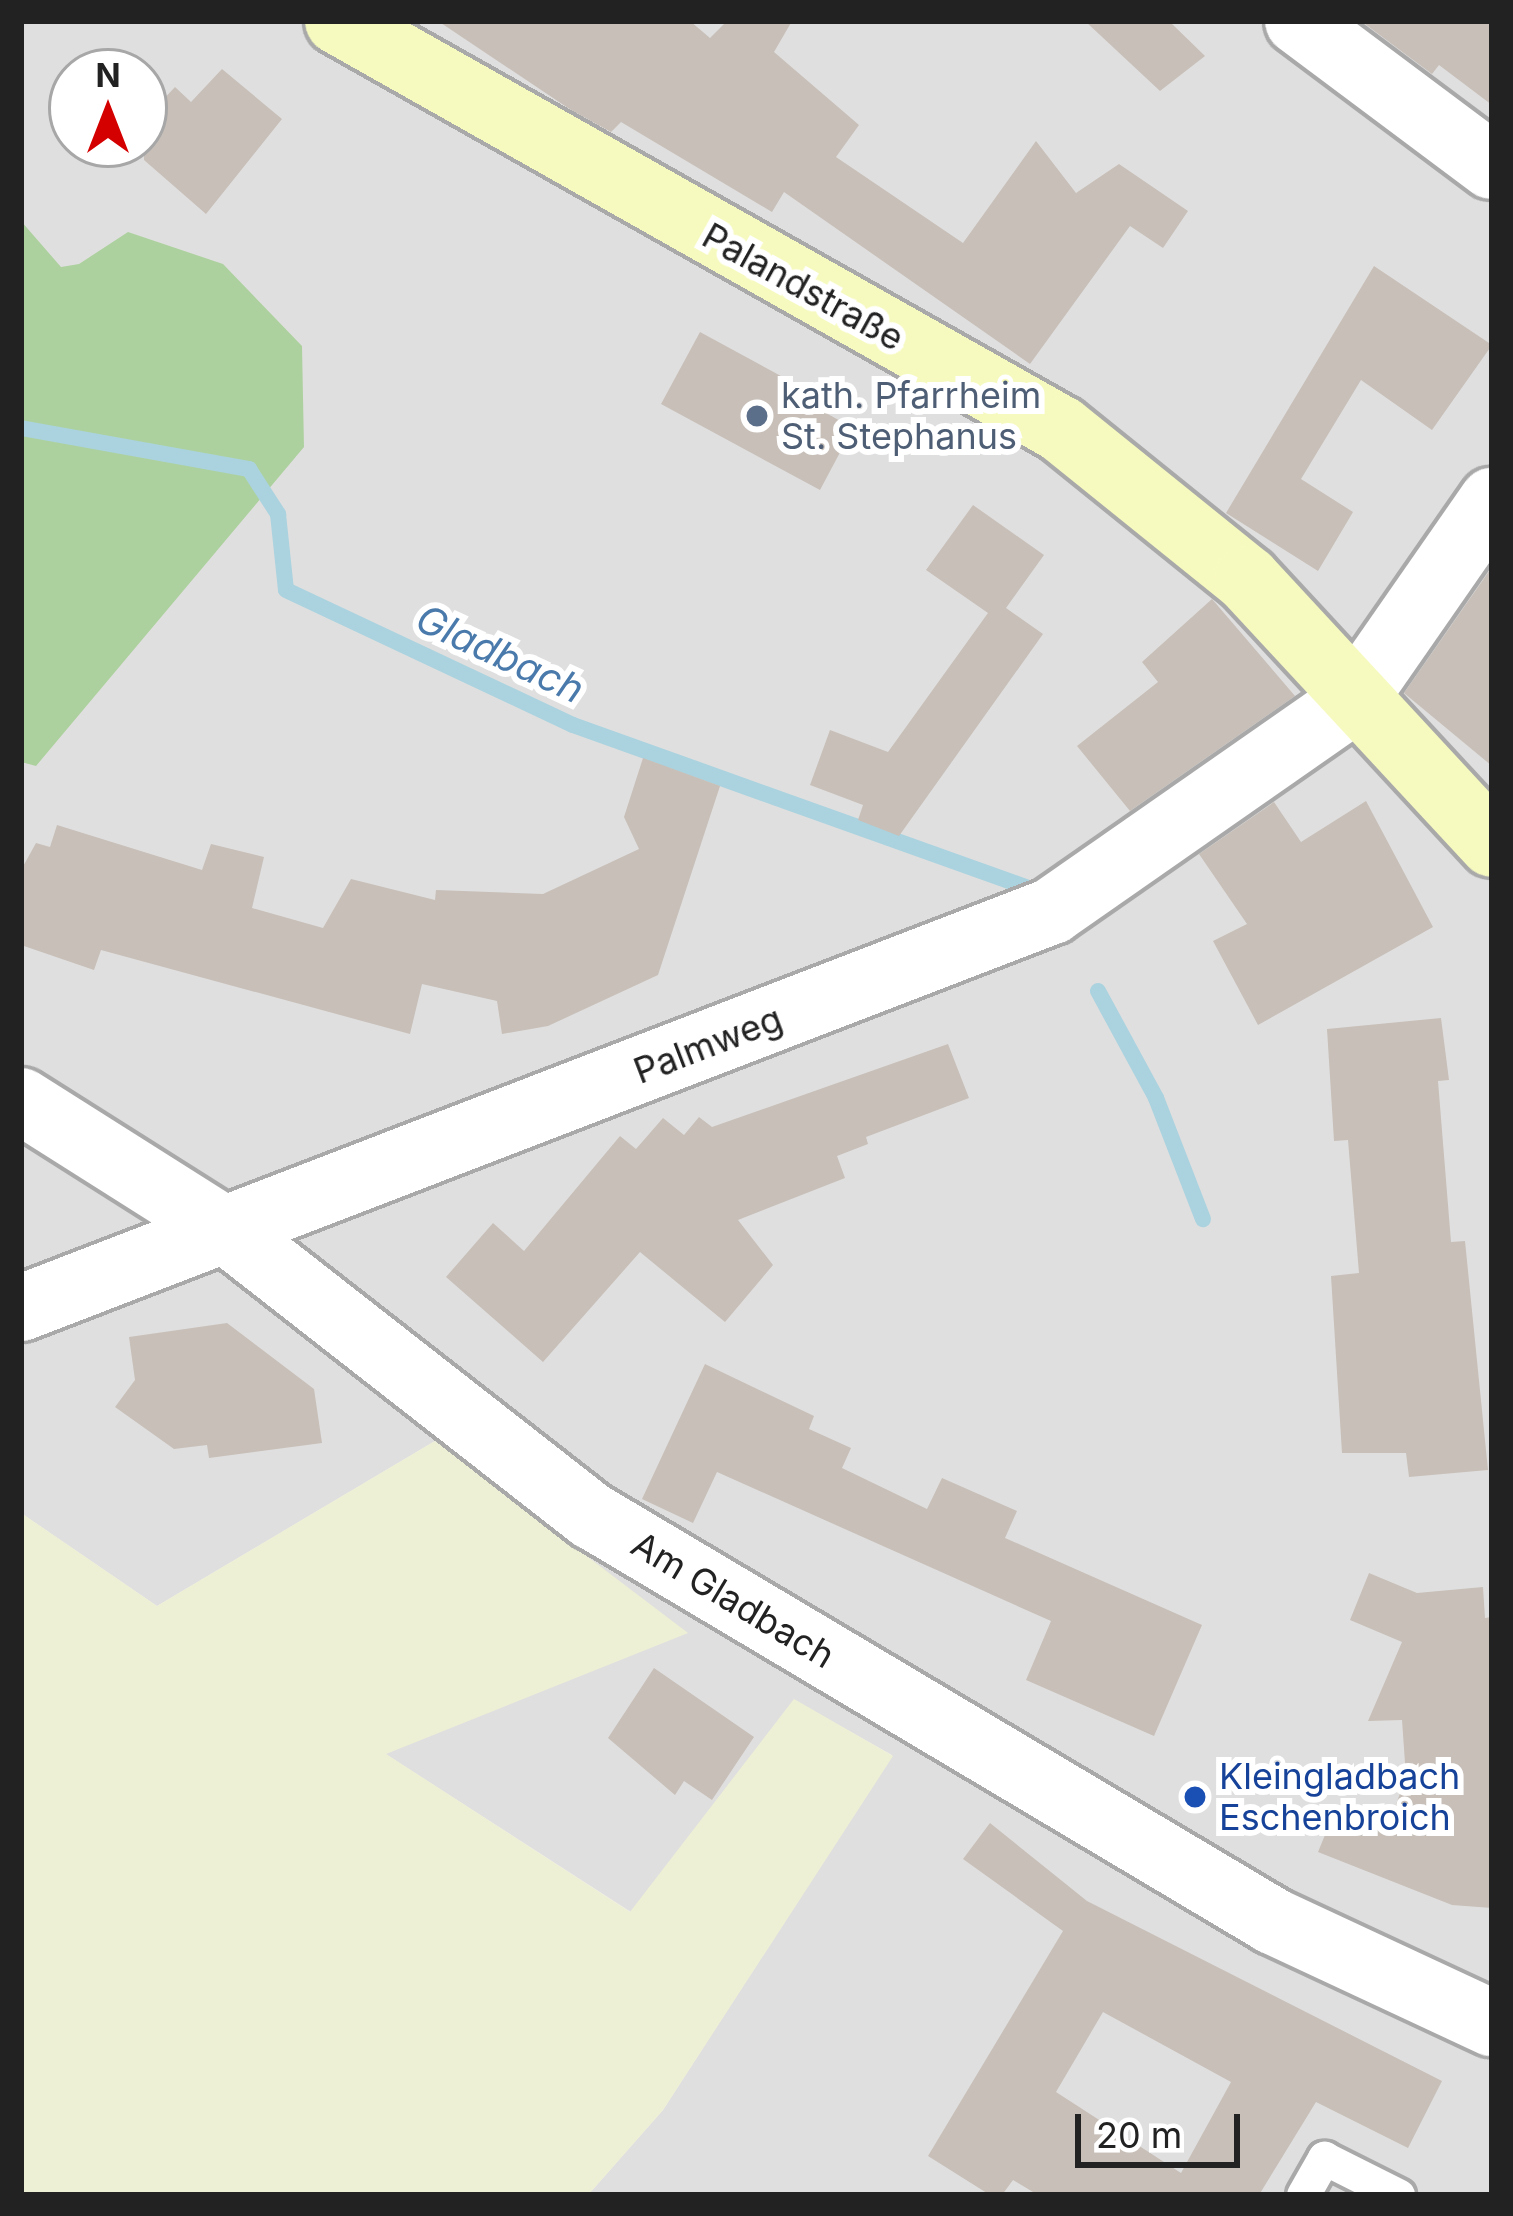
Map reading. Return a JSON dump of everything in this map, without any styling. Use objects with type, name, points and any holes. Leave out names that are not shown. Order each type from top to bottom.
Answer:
[{"type":"main road","name":"Palandstraße","points":[[338,21],[1060,429],[1247,579],[1353,701],[1492,844]]},
{"type":"street","points":[[1298,21],[1492,166]]},
{"type":"street","points":[[1353,701],[1492,501]]},
{"type":"street","name":"Palmweg","points":[[21,1308],[1052,911],[1353,701]]},
{"type":"street","name":"Am Gladbach","points":[[21,1101],[227,1232],[592,1516],[1274,1921],[1492,2023]]},
{"type":"lane","points":[[1303,2195],[1324,2158],[1398,2195]]},
{"type":"shaded area","points":[[21,21],[1492,21],[1492,2195],[588,2195],[663,2110],[892,1755],[794,1700],[631,1912],[384,1753],[435,1441],[157,1606],[21,1513]]},
{"type":"green space","points":[[21,221],[61,267],[79,264],[128,232],[223,264],[302,346],[304,447],[36,766],[21,762]]},
{"type":"green space","points":[[435,1441],[688,1633],[386,1754],[630,1912],[794,1699],[893,1756],[663,2110],[588,2195],[21,2195],[21,1513],[157,1606]]},
{"type":"building","points":[[438,21],[690,21],[710,38],[727,21],[792,21],[774,52],[859,125],[836,157],[963,243],[1036,141],[1076,193],[1119,164],[1188,211],[1163,248],[1130,226],[1030,364],[784,192],[772,212],[621,122],[611,132],[571,110]]},
{"type":"building","points":[[1085,21],[1169,21],[1205,56],[1160,91]]},
{"type":"building","points":[[1361,21],[1492,21],[1492,105],[1439,65],[1432,74]]},
{"type":"building","points":[[222,69],[282,119],[206,214],[153,168],[168,168],[168,94],[175,87],[191,102]]},
{"type":"building","points":[[1374,266],[1492,345],[1432,430],[1361,380],[1301,479],[1353,512],[1318,571],[1226,513]]},
{"type":"building","name":"kath. Pfarrheim St. Stephanus","points":[[700,332],[814,394],[808,403],[853,428],[820,490],[661,404]]},
{"type":"building","points":[[973,505],[1044,555],[1006,608],[1043,634],[899,836],[858,820],[863,805],[810,785],[830,730],[888,752],[988,613],[926,570]]},
{"type":"building","points":[[1492,567],[1492,766],[1404,693]]},
{"type":"building","points":[[1212,599],[1295,696],[1130,811],[1077,746],[1158,682],[1142,662]]},
{"type":"building","points":[[643,758],[720,786],[658,975],[548,1026],[502,1034],[497,1001],[422,984],[410,1034],[101,950],[94,970],[21,945],[21,870],[36,843],[50,847],[57,825],[202,870],[211,844],[264,857],[252,908],[323,928],[351,879],[435,900],[436,890],[543,894],[639,849],[624,817]]},
{"type":"building","points":[[1366,801],[1433,927],[1258,1025],[1213,941],[1247,924],[1199,854],[1274,802],[1301,842]]},
{"type":"building","points":[[1441,1018],[1449,1080],[1438,1081],[1451,1242],[1465,1241],[1488,1470],[1409,1477],[1406,1453],[1342,1453],[1331,1276],[1359,1273],[1348,1140],[1334,1141],[1327,1029]]},
{"type":"building","points":[[948,1044],[969,1098],[866,1137],[868,1144],[837,1156],[845,1178],[738,1220],[773,1265],[725,1322],[640,1252],[543,1362],[446,1277],[493,1223],[524,1251],[620,1136],[636,1149],[663,1118],[684,1135],[699,1117],[712,1127]]},
{"type":"building","points":[[227,1323],[314,1389],[322,1443],[209,1458],[207,1445],[174,1449],[115,1407],[135,1380],[129,1337]]},
{"type":"building","points":[[705,1364],[814,1416],[809,1429],[851,1448],[842,1468],[927,1509],[942,1478],[1017,1511],[1005,1538],[1202,1625],[1154,1736],[1026,1680],[1051,1621],[717,1472],[693,1523],[642,1499]]},
{"type":"building","points":[[1369,1573],[1417,1593],[1483,1587],[1485,1618],[1492,1617],[1492,1908],[1452,1905],[1318,1852],[1334,1813],[1386,1832],[1406,1777],[1402,1720],[1368,1721],[1402,1642],[1350,1620]]},
{"type":"building","points":[[654,1668],[754,1737],[712,1800],[684,1781],[675,1795],[608,1738]]},
{"type":"building","points":[[990,1823],[1087,1901],[1442,2081],[1408,2148],[1316,2102],[1259,2195],[1038,2195],[1013,2180],[1002,2195],[990,2195],[928,2156],[1063,1931],[963,1859]],"holes":[[[1103,2012],[1231,2082],[1181,2173],[1056,2092]]]},
{"type":"waterway","name":"Gladbach","points":[[21,428],[249,469],[278,514],[286,590],[573,725],[1031,889]]},
{"type":"waterway","name":"Gladbach","points":[[1098,991],[1156,1098],[1203,1219]]},
{"type":"place","name":"kath. Pfarrheim St. Stephanus","points":[[757,416]]},
{"type":"place","name":"Kleingladbach Eschenbroich","points":[[1195,1797]]}]
